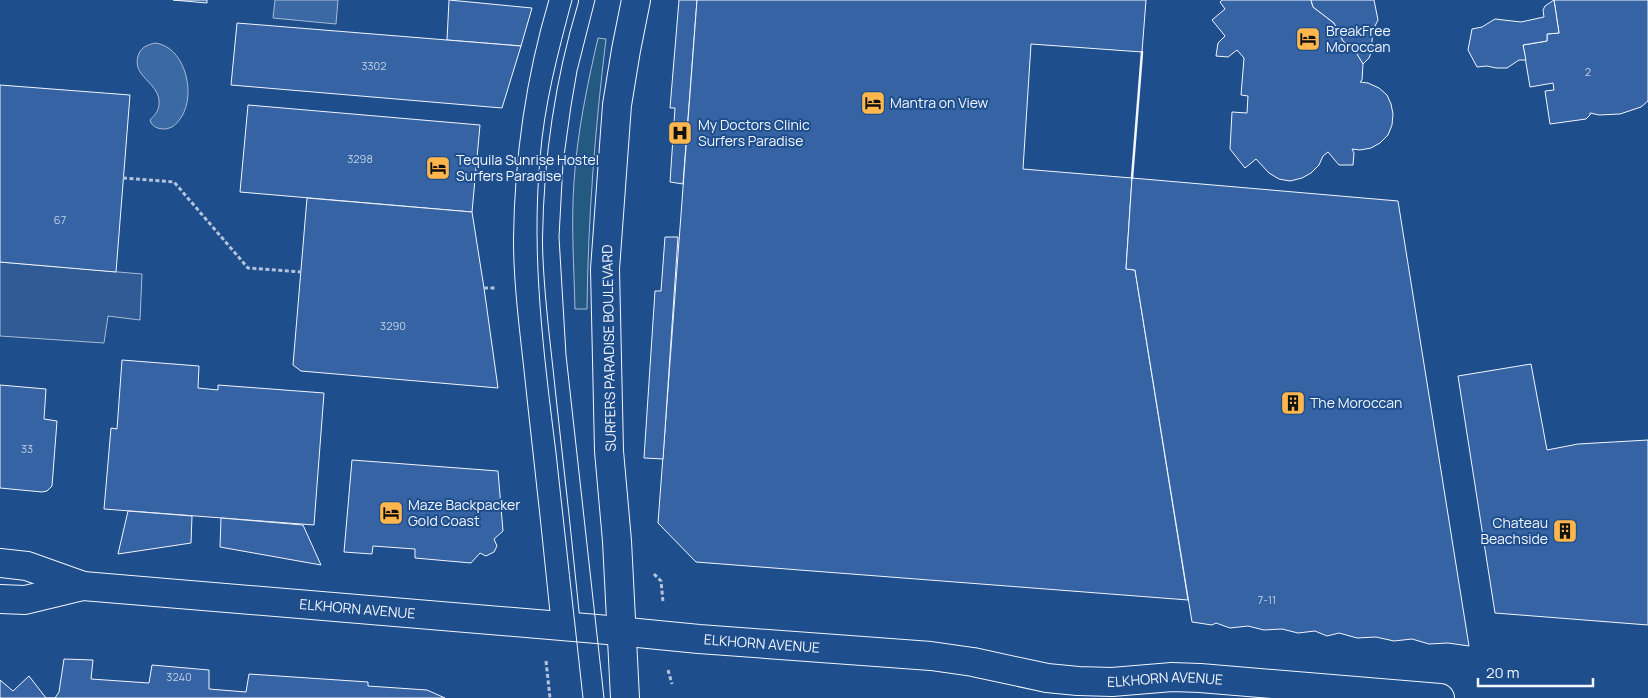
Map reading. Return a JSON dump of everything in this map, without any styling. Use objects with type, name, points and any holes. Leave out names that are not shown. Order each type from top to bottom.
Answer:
[{"type":"street","points":[[564,0],[547,65],[540,106],[532,176],[528,239],[535,331],[566,626]]},
{"type":"street","name":"SURFERS PARADISE BOULEVARD","points":[[625,698],[610,451],[606,269],[617,106],[636,0]]},
{"type":"street","name":"ELKHORN AVENUE","points":[[0,563],[27,566],[83,586],[566,626],[699,639],[931,656],[973,662],[1047,678],[1079,690],[1112,682],[1172,677],[1440,698]]},
{"type":"street","name":"ELKHORN AVENUE","points":[[0,599],[25,600],[83,586]]},
{"type":"path","points":[[124,178],[174,182],[248,268],[301,272]]},
{"type":"path","points":[[546,661],[550,698]]},
{"type":"path","points":[[667,667],[672,684]]},
{"type":"shaded area","points":[[275,0],[338,0],[336,24],[273,18]]},
{"type":"shaded area","points":[[598,38],[606,39],[593,174],[587,309],[575,309],[573,214],[575,164],[583,110]]},
{"type":"shaded area","points":[[155,43],[165,46],[173,52],[184,70],[187,80],[188,92],[184,112],[176,124],[165,129],[156,127],[151,123],[150,120],[159,106],[159,100],[154,88],[138,69],[137,63],[139,53],[143,48]]},
{"type":"shaded area","points":[[0,262],[142,274],[140,320],[108,316],[104,343],[0,336]]},
{"type":"building","points":[[173,0],[207,0],[207,3]]},
{"type":"building","points":[[449,0],[532,8],[521,46],[447,40]]},
{"type":"building","points":[[679,0],[697,0],[683,184],[670,182],[675,108],[670,108]]},
{"type":"building","points":[[697,0],[1146,0],[1142,52],[1031,44],[1023,169],[1132,178],[1126,269],[1135,270],[1188,600],[696,562],[658,523]]},
{"type":"building","points":[[1222,0],[1311,0],[1313,7],[1334,23],[1343,41],[1359,56],[1363,64],[1362,80],[1360,82],[1379,88],[1387,95],[1393,114],[1392,125],[1388,135],[1371,148],[1352,149],[1354,153],[1353,165],[1339,165],[1328,152],[1311,173],[1290,181],[1279,179],[1269,173],[1256,159],[1245,168],[1230,149],[1232,112],[1247,113],[1248,96],[1241,95],[1244,58],[1237,50],[1228,57],[1216,56],[1218,43],[1225,36],[1212,20],[1225,9],[1220,2]]},
{"type":"building","points":[[1311,0],[1374,0],[1378,20],[1373,30],[1371,53],[1363,64],[1354,49],[1343,41],[1334,23],[1313,7]]},
{"type":"building","points":[[1554,0],[1648,0],[1648,101],[1641,107],[1620,114],[1599,115],[1590,113],[1586,119],[1550,124],[1545,91],[1554,90],[1553,83],[1530,87],[1523,45],[1547,41],[1547,34],[1559,33]]},
{"type":"building","points":[[1554,0],[1559,33],[1547,34],[1547,41],[1523,45],[1526,60],[1519,60],[1507,68],[1477,67],[1468,50],[1472,29],[1482,27],[1495,19],[1521,22],[1544,17],[1543,10],[1545,6]]},
{"type":"building","points":[[237,23],[521,46],[502,108],[231,85]]},
{"type":"building","points":[[0,85],[130,95],[116,272],[0,262]]},
{"type":"building","points":[[248,105],[480,125],[472,212],[240,192]]},
{"type":"building","name":"The Moroccan","points":[[1132,178],[1398,201],[1469,646],[1448,643],[1429,644],[1412,639],[1394,641],[1376,637],[1357,638],[1339,633],[1327,636],[1315,631],[1298,633],[1282,629],[1264,630],[1248,626],[1230,628],[1216,623],[1212,625],[1192,622],[1135,270],[1126,269]]},
{"type":"building","points":[[307,198],[472,212],[498,388],[301,371],[293,365]]},
{"type":"building","points":[[665,237],[678,237],[663,459],[644,458],[655,291],[661,291]]},
{"type":"building","points":[[122,360],[199,366],[198,388],[218,390],[218,385],[324,393],[314,525],[104,509],[111,428],[117,429]]},
{"type":"building","name":"Chateau Beachside","points":[[1531,364],[1547,450],[1578,444],[1648,440],[1648,625],[1495,613],[1458,376]]},
{"type":"building","points":[[0,385],[46,389],[44,419],[57,421],[52,486],[47,491],[0,488]]},
{"type":"building","points":[[352,460],[498,471],[503,531],[494,539],[497,546],[494,552],[486,556],[480,553],[471,563],[415,558],[415,549],[373,546],[372,554],[344,552]]},
{"type":"building","points":[[128,511],[192,516],[191,543],[118,554]]},
{"type":"building","points":[[221,518],[303,525],[321,565],[220,547]]},
{"type":"building","points":[[64,659],[93,660],[91,679],[149,683],[152,665],[209,670],[209,689],[246,692],[249,674],[368,682],[368,686],[427,690],[445,698],[55,698],[59,692]]},
{"type":"building","points":[[29,676],[46,698],[0,698],[0,680],[13,691]]},
{"type":"tram line","points":[[572,0],[548,99],[540,159],[537,233],[543,343],[583,698]]},
{"type":"tram line","points":[[595,0],[577,71],[571,106],[563,163],[559,237],[566,355],[604,698]]},
{"type":"wall","points":[[1132,178],[1142,52]]},
{"type":"place","name":"BreakFree Moroccan","points":[[1308,39]]},
{"type":"place","name":"Mantra on View","points":[[873,103]]},
{"type":"place","name":"My Doctors Clinic Surfers Paradise","points":[[680,133]]},
{"type":"place","name":"Tequila Sunrise Hostel Surfers Paradise","points":[[438,168]]},
{"type":"place","name":"The Moroccan","points":[[1293,403]]},
{"type":"place","name":"Maze Backpacker Gold Coast","points":[[391,513]]},
{"type":"place","name":"Chateau Beachside","points":[[1565,531]]}]
